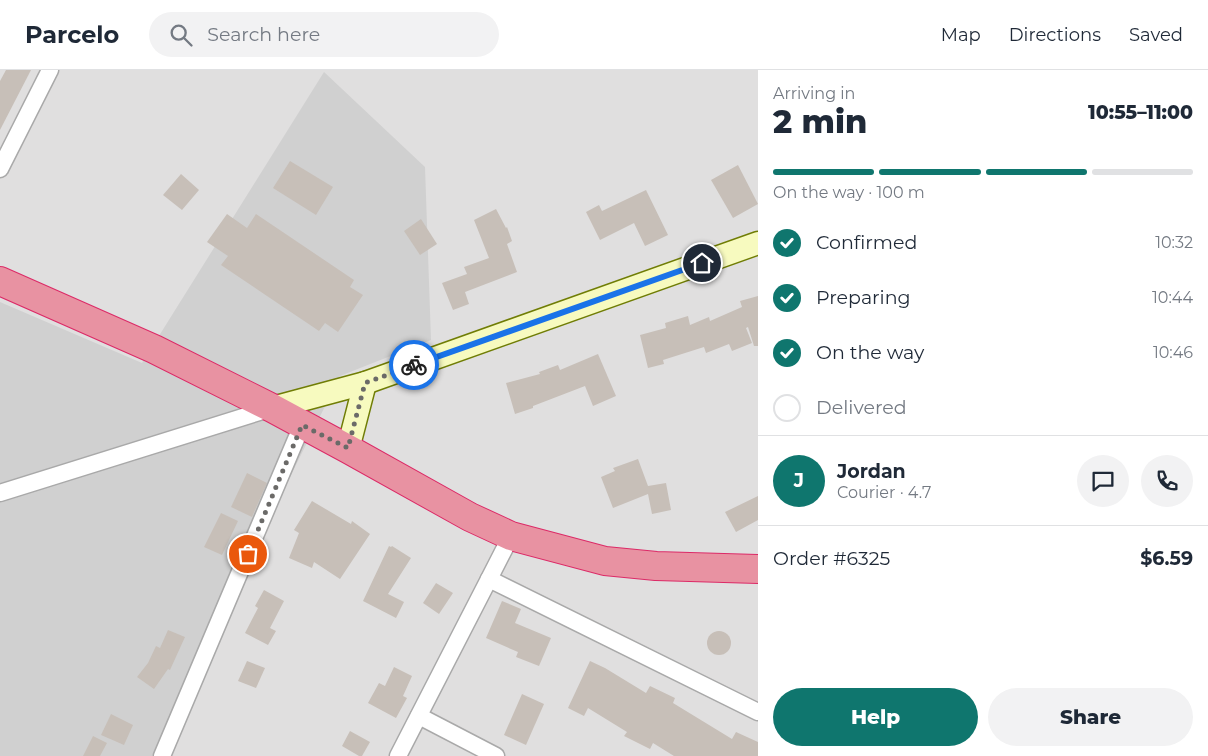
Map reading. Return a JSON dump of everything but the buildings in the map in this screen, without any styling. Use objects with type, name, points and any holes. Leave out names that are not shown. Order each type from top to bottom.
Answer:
[{"type":"highway","points":[[0,280],[154,349],[272,408],[348,448],[470,517],[511,536],[604,561],[656,566],[758,569]]},
{"type":"main road","points":[[272,408],[365,383],[758,243]]},
{"type":"main road","points":[[348,448],[365,383]]},
{"type":"street","points":[[0,169],[50,70]]},
{"type":"street","points":[[0,493],[272,408]]},
{"type":"street","points":[[162,756],[302,425]]},
{"type":"street","points":[[398,756],[511,536]]},
{"type":"street","points":[[489,579],[758,712]]},
{"type":"street","points":[[419,716],[496,756]]},
{"type":"shaded area","points":[[0,70],[758,70],[758,756],[0,756]]},
{"type":"shaded area","points":[[324,72],[425,167],[431,340],[340,376],[152,756],[0,756],[0,302],[142,363]]},
{"type":"way so far","points":[[248,554],[302,425],[348,448],[365,383],[414,365]]},
{"type":"route","points":[[414,365],[702,263]]}]
